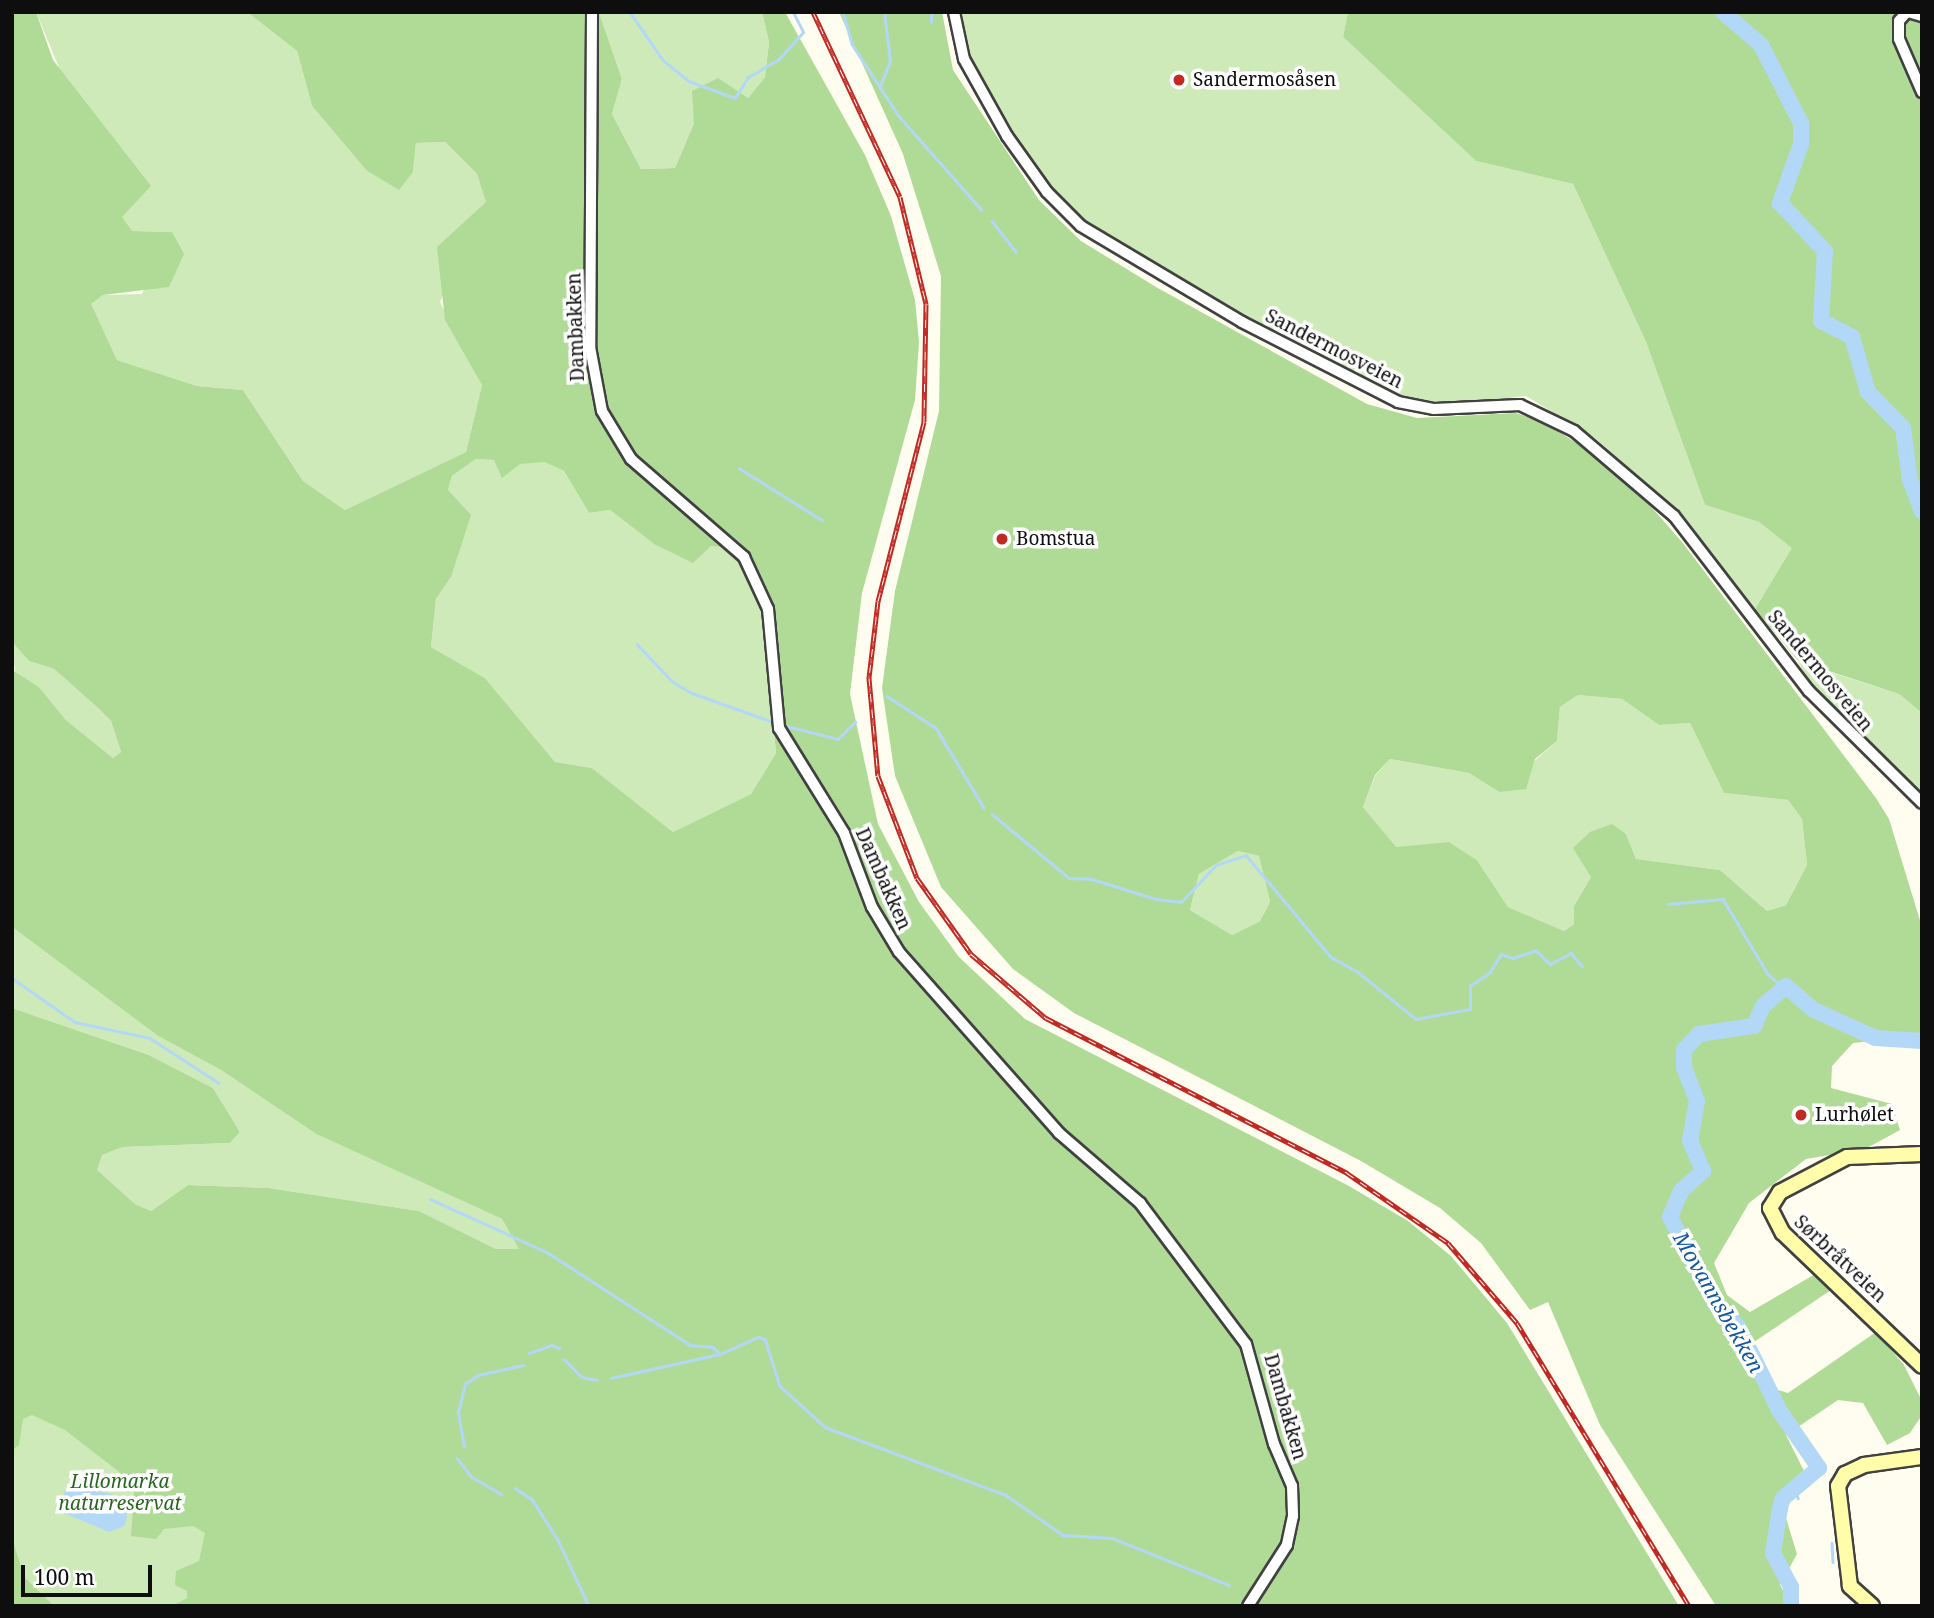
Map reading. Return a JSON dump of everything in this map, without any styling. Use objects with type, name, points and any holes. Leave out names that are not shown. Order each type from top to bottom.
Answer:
[{"type":"street","name":"Dambakken","points":[[592,12],[590,347],[602,411],[631,459],[744,557],[768,609],[779,729],[845,833],[891,942],[935,998],[1059,1133],[1140,1203],[1246,1344],[1274,1444],[1292,1486],[1293,1516],[1287,1545],[1248,1606]]},
{"type":"street","name":"Sandermosveien","points":[[954,12],[964,59],[1007,136],[1047,192],[1098,239],[1320,364],[1417,408],[1526,407],[1594,445],[1674,516],[1809,691],[1922,803]]},
{"type":"street","points":[[1922,16],[1907,12],[1899,21],[1899,39],[1922,92]]},
{"type":"street","name":"Sørbråtveien","points":[[1922,1153],[1847,1157],[1780,1192],[1770,1208],[1783,1233],[1922,1366]]},
{"type":"street","points":[[1872,1606],[1850,1586],[1838,1486],[1845,1474],[1864,1465],[1922,1457]]},
{"type":"green space","points":[[12,12],[36,12],[53,60],[151,186],[122,217],[132,231],[172,232],[184,254],[169,287],[103,295],[91,304],[117,360],[197,386],[243,390],[303,481],[345,510],[466,452],[482,385],[445,320],[437,247],[486,202],[477,174],[445,142],[416,143],[413,172],[399,190],[366,170],[312,106],[297,51],[247,12],[599,12],[622,79],[612,114],[641,169],[675,168],[694,123],[692,91],[718,78],[748,98],[765,77],[769,42],[762,12],[785,12],[865,155],[891,216],[915,300],[919,342],[915,400],[862,593],[850,694],[878,824],[919,902],[959,957],[1025,1019],[1349,1186],[1408,1221],[1451,1256],[1507,1323],[1679,1606],[172,1606],[187,1598],[187,1591],[175,1585],[176,1571],[199,1561],[205,1533],[193,1526],[164,1529],[156,1539],[131,1536],[134,1492],[118,1471],[65,1430],[32,1415],[23,1419],[19,1445],[12,1450],[12,1008],[149,1055],[213,1088],[240,1132],[230,1143],[123,1147],[102,1155],[97,1170],[135,1204],[151,1211],[188,1185],[269,1188],[419,1211],[496,1249],[519,1249],[502,1219],[316,1134],[221,1070],[158,1036],[12,927],[12,670],[39,687],[66,720],[113,758],[121,752],[111,721],[54,669],[29,661],[12,642]],"holes":[[[476,459],[494,460],[502,478],[520,464],[544,462],[564,471],[589,513],[610,510],[654,544],[693,563],[711,546],[722,547],[737,562],[763,614],[776,753],[751,794],[673,832],[592,768],[555,762],[485,678],[431,647],[436,599],[451,577],[471,515],[448,490],[452,476]]]},
{"type":"green space","points":[[36,12],[247,12],[297,51],[312,106],[366,170],[413,172],[416,143],[445,142],[477,174],[487,203],[440,302],[482,385],[466,452],[345,510],[303,481],[243,390],[197,386],[117,360],[90,304],[103,295],[142,294],[172,232],[131,231],[121,217]]},
{"type":"green space","points":[[599,12],[762,12],[769,42],[765,77],[748,98],[694,123],[675,168],[641,169],[612,114],[622,79]]},
{"type":"green space","points":[[839,12],[942,12],[953,70],[1039,200],[1081,241],[1156,287],[1367,404],[1417,418],[1516,413],[1545,423],[1586,449],[1639,493],[1682,542],[1876,798],[1889,819],[1922,927],[1922,1048],[1899,1038],[1853,1043],[1832,1066],[1831,1088],[1892,1104],[1900,1130],[1865,1149],[1806,1159],[1749,1203],[1714,1263],[1727,1295],[1750,1312],[1817,1273],[1831,1290],[1745,1348],[1775,1389],[1788,1393],[1876,1332],[1904,1365],[1922,1401],[1922,1415],[1910,1433],[1887,1445],[1863,1403],[1838,1400],[1786,1435],[1806,1475],[1781,1502],[1797,1554],[1780,1585],[1792,1606],[1716,1606],[1600,1425],[1548,1302],[1530,1310],[1481,1243],[1440,1208],[1361,1161],[1074,1013],[1013,969],[941,887],[895,776],[882,688],[895,591],[939,411],[941,276],[903,154]],"holes":[[[1578,695],[1622,699],[1659,725],[1690,723],[1724,793],[1788,800],[1802,819],[1807,865],[1786,905],[1767,911],[1720,870],[1636,859],[1626,834],[1612,824],[1590,832],[1573,848],[1591,877],[1574,906],[1574,924],[1564,931],[1508,907],[1477,860],[1449,842],[1396,847],[1363,807],[1375,775],[1390,759],[1469,773],[1499,792],[1526,789],[1535,759],[1557,741],[1560,707]],[[1238,851],[1259,856],[1270,902],[1260,921],[1232,935],[1190,910],[1199,874]]]},
{"type":"green space","points":[[961,12],[1348,12],[1343,37],[1476,161],[1573,184],[1646,342],[1705,505],[1759,522],[1793,548],[1755,609],[1674,507],[1595,438],[1526,396],[1461,403],[1397,399],[1213,306],[1117,245],[1062,203],[1015,141],[964,48]]},
{"type":"green space","points":[[1348,12],[1922,12],[1922,713],[1899,694],[1798,661],[1755,609],[1792,548],[1759,522],[1705,505],[1646,342],[1573,184],[1476,161],[1343,37]]},
{"type":"green space","points":[[476,459],[544,462],[564,471],[589,513],[610,510],[654,544],[722,546],[737,562],[763,613],[776,753],[751,794],[673,832],[592,768],[555,762],[485,678],[431,647],[436,599],[451,577],[448,490],[452,476]]},
{"type":"green space","points":[[12,642],[29,661],[54,669],[111,721],[121,752],[113,758],[66,720],[39,687],[15,673]]},
{"type":"green space","points":[[1798,662],[1899,694],[1922,713],[1922,795],[1819,697]]},
{"type":"green space","points":[[1578,695],[1622,699],[1659,725],[1690,723],[1724,793],[1788,800],[1802,819],[1807,865],[1786,905],[1767,911],[1720,870],[1636,859],[1626,834],[1591,877],[1574,906],[1574,924],[1564,931],[1508,907],[1477,860],[1449,842],[1396,848],[1363,807],[1375,776],[1390,759],[1469,773],[1499,792],[1557,741],[1560,707]]},
{"type":"green space","points":[[1238,851],[1259,856],[1270,902],[1260,921],[1232,935],[1190,910],[1199,874]]},
{"type":"green space","points":[[12,927],[158,1036],[221,1070],[316,1134],[502,1219],[520,1249],[496,1249],[419,1211],[269,1188],[188,1185],[151,1211],[135,1204],[96,1170],[102,1155],[123,1147],[230,1143],[240,1132],[213,1088],[149,1055],[12,1008]]},
{"type":"green space","name":"Lillomarka naturreservat","points":[[12,1258],[225,1351],[231,1606],[12,1606]]},
{"type":"green space","points":[[12,1490],[13,1541],[24,1577],[54,1606],[12,1606]]},
{"type":"water","points":[[90,1489],[115,1495],[128,1509],[125,1526],[109,1532],[59,1511],[65,1491]]},
{"type":"waterway","points":[[630,12],[663,60],[689,81],[735,98],[748,77],[779,59],[803,32],[793,12]]},
{"type":"waterway","points":[[843,12],[852,44],[899,116],[982,210]]},
{"type":"waterway","points":[[880,86],[890,61],[884,12]]},
{"type":"waterway","points":[[931,12],[931,22]]},
{"type":"waterway","name":"Movannsbekken","points":[[1723,12],[1761,45],[1801,123],[1801,144],[1780,203],[1825,251],[1821,321],[1852,337],[1868,392],[1903,428],[1910,480],[1922,512]]},
{"type":"waterway","points":[[992,221],[1016,252]]},
{"type":"waterway","points":[[739,468],[822,520]]},
{"type":"waterway","points":[[637,644],[673,682],[692,693],[776,723]]},
{"type":"waterway","points":[[887,696],[936,728],[984,808]]},
{"type":"waterway","points":[[782,725],[838,739],[855,722]]},
{"type":"waterway","points":[[992,814],[1069,878],[1092,879],[1156,899],[1181,902],[1216,865],[1246,855],[1331,957],[1358,972],[1416,1019],[1470,1009],[1470,986],[1490,972],[1501,954],[1513,958],[1536,950],[1550,964],[1571,953],[1582,966]]},
{"type":"waterway","points":[[1668,904],[1723,899],[1768,974],[1782,987]]},
{"type":"waterway","points":[[12,978],[75,1022],[150,1038],[219,1083]]},
{"type":"waterway","name":"Movannsbekken","points":[[1791,1606],[1791,1587],[1773,1553],[1780,1508],[1783,1498],[1819,1468],[1779,1410],[1738,1326],[1716,1305],[1670,1217],[1681,1191],[1703,1171],[1690,1141],[1697,1101],[1684,1067],[1684,1050],[1699,1034],[1754,1026],[1763,1006],[1786,986],[1812,1009],[1875,1038],[1922,1041]]},
{"type":"waterway","points":[[430,1199],[547,1252],[690,1345],[713,1347],[719,1353]]},
{"type":"waterway","points":[[611,1378],[720,1354],[758,1337],[765,1339],[780,1386],[825,1427],[1006,1495],[1063,1535],[1112,1538],[1229,1585]]},
{"type":"waterway","points":[[529,1353],[552,1345],[559,1348]]},
{"type":"waterway","points":[[564,1359],[582,1377],[597,1380]]},
{"type":"waterway","points":[[464,1447],[458,1412],[465,1384],[478,1375],[523,1365]]},
{"type":"waterway","points":[[457,1458],[472,1477],[502,1494]]},
{"type":"waterway","points":[[1794,1487],[1798,1498]]},
{"type":"waterway","points":[[515,1488],[532,1499],[558,1540],[589,1606]]},
{"type":"waterway","points":[[1832,1543],[1833,1562]]},
{"type":"railway","points":[[813,12],[900,197],[926,304],[924,422],[878,601],[869,678],[878,776],[917,878],[971,954],[1046,1018],[1347,1173],[1448,1243],[1517,1323],[1689,1606]]},
{"type":"place","name":"Sandermosåsen","points":[[1179,80]]},
{"type":"place","name":"Bomstua","points":[[1002,539]]},
{"type":"place","name":"Lurhølet","points":[[1801,1115]]}]
